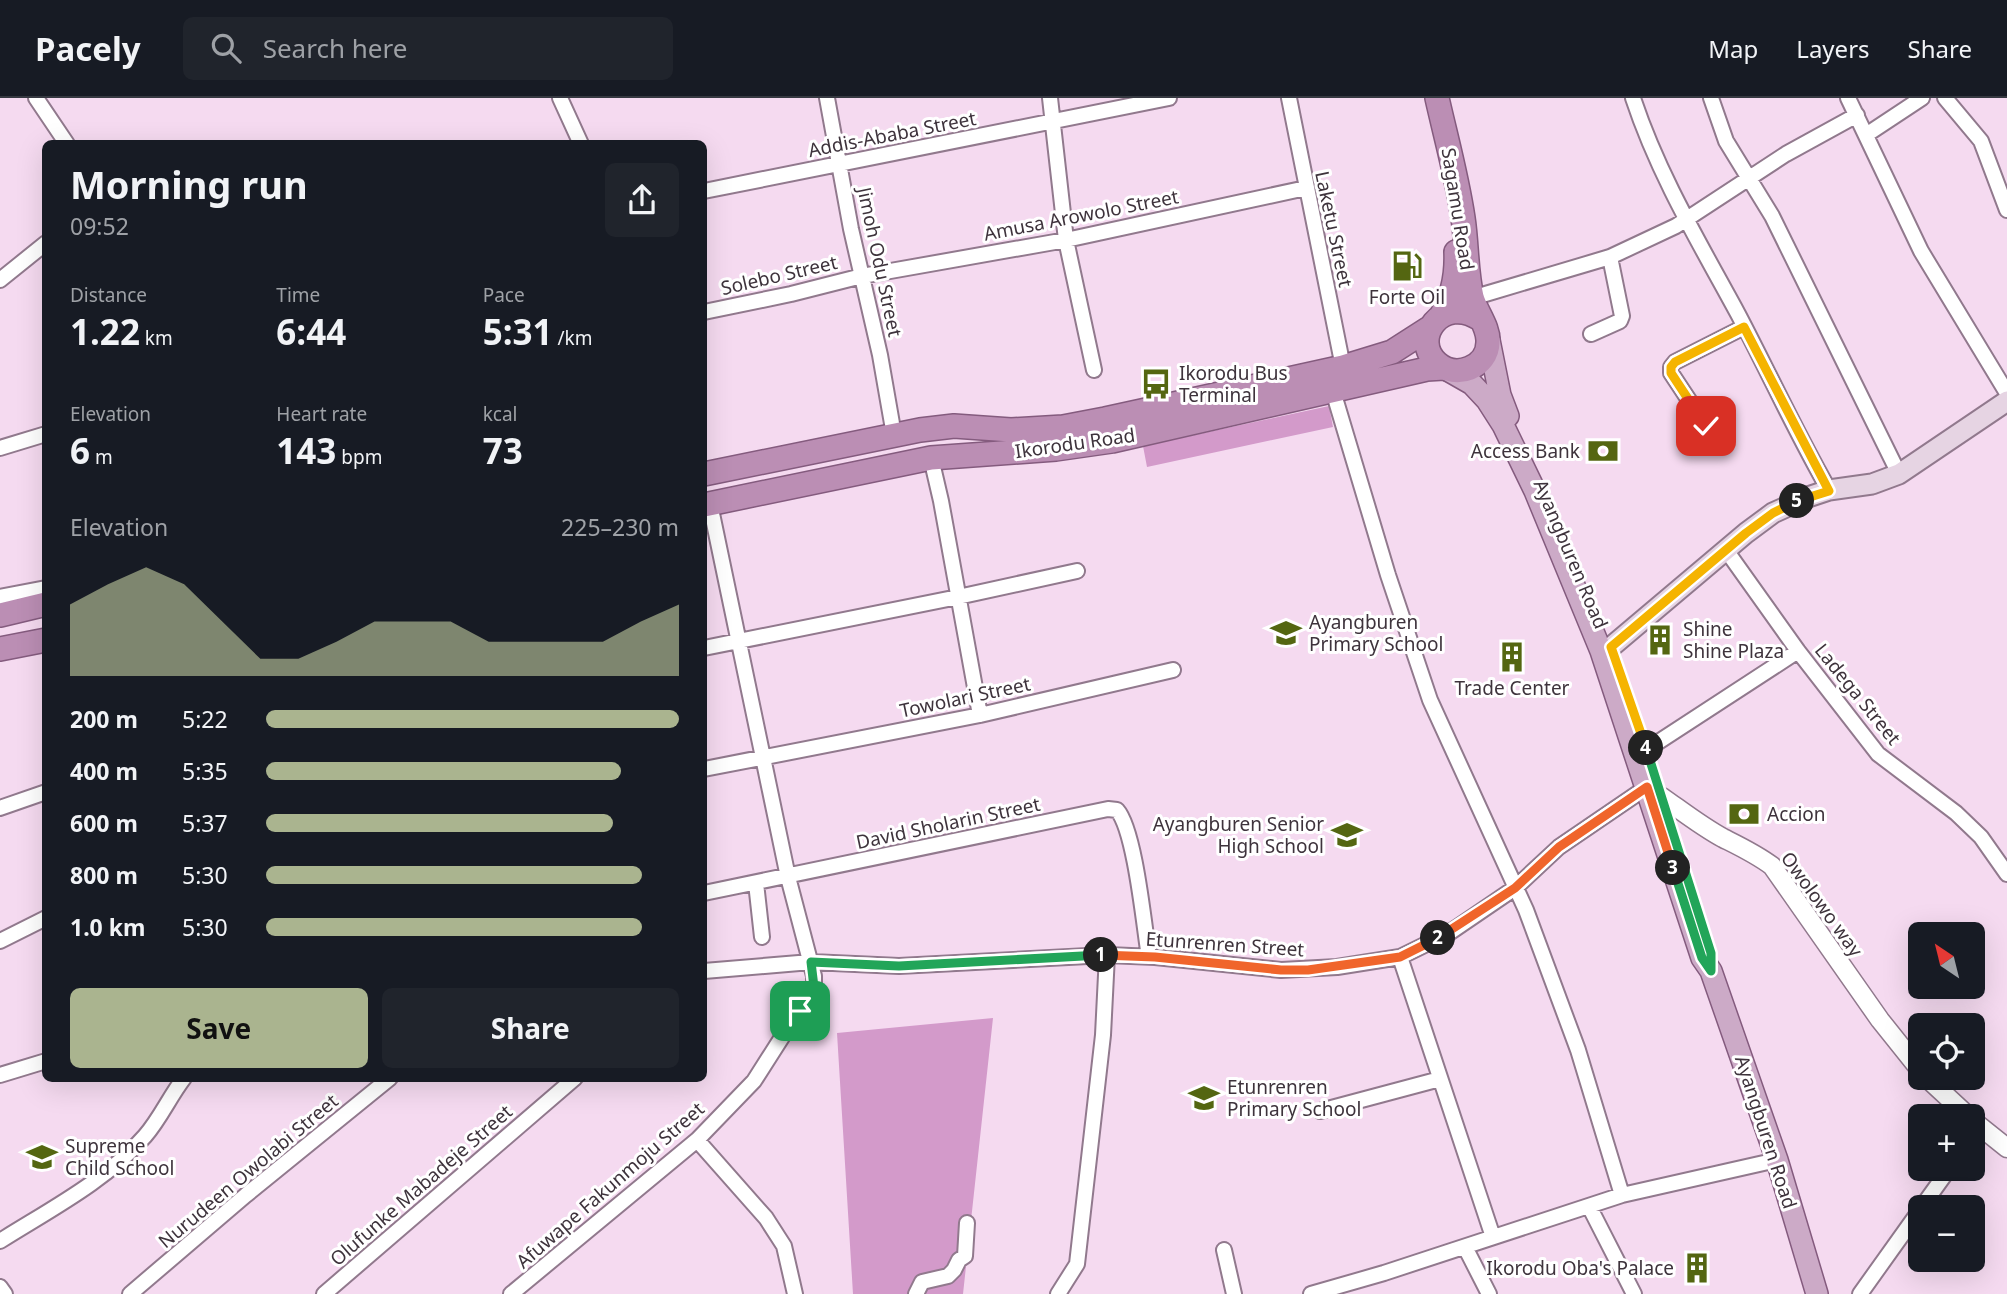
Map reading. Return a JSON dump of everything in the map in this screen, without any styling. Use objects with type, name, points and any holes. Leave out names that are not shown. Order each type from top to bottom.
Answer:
[{"type":"highway","name":"Sagamu Road","points":[[1425,98],[1450,206],[1457,268],[1448,305],[1436,321]]},
{"type":"highway","name":"Sagamu Road","points":[[1437,98],[1457,183],[1480,319]]},
{"type":"highway","points":[[1461,311],[1480,319],[1487,351],[1482,360],[1465,371],[1444,368],[1436,362],[1428,348],[1428,337],[1436,321],[1461,311]]},
{"type":"highway","name":"Ikorodu Road","points":[[707,473],[894,435],[954,426],[1011,430],[1063,427],[1343,367],[1392,352],[1436,321]]},
{"type":"highway","name":"Ikorodu Road","points":[[707,505],[931,458],[1056,449],[1112,441],[1427,369],[1444,368]]},
{"type":"highway","points":[[0,615],[42,605]]},
{"type":"highway","points":[[0,649],[42,641]]},
{"type":"main road","points":[[1480,319],[1507,423]]},
{"type":"main road","points":[[1444,368],[1472,384],[1507,423]]},
{"type":"main road","points":[[1611,647],[1773,513],[1808,497],[1872,484],[1899,474],[2007,401]]},
{"type":"main road","name":"Ayangburen Road","points":[[1507,423],[1543,488],[1611,647],[1646,750],[1654,792]]},
{"type":"main road","name":"Ayangburen Road","points":[[1507,423],[1601,651],[1654,792],[1711,953],[1711,971],[1777,1160],[1817,1294]]},
{"type":"street","points":[[36,98],[64,140]]},
{"type":"street","points":[[560,98],[579,140]]},
{"type":"street","name":"Jimoh Odu Street","points":[[827,98],[894,435]]},
{"type":"street","points":[[1050,98],[1066,240],[1094,370]]},
{"type":"street","name":"Addis-Ababa Street","points":[[707,190],[1169,98]]},
{"type":"street","name":"Laketu Street","points":[[1290,98],[1343,367]]},
{"type":"street","points":[[1633,98],[1641,123],[1686,220],[1829,491]]},
{"type":"street","points":[[1711,98],[1726,141],[1772,216],[1899,474]]},
{"type":"street","points":[[1849,98],[1921,251],[2007,393]]},
{"type":"street","points":[[1867,135],[1922,98]]},
{"type":"street","points":[[1945,98],[1981,141],[2007,211]]},
{"type":"street","points":[[1480,319],[1686,220],[1786,154],[1857,115]]},
{"type":"street","name":"Amusa Arowolo Street","points":[[862,276],[1066,240],[1306,188]]},
{"type":"street","points":[[0,280],[42,246]]},
{"type":"street","points":[[1591,334],[1620,321],[1622,316],[1610,257]]},
{"type":"street","name":"Solebo Street","points":[[707,311],[862,276]]},
{"type":"street","points":[[1706,426],[1671,373],[1671,367],[1675,362],[1744,327]]},
{"type":"street","points":[[1333,391],[1379,549],[1430,700],[1526,910],[1578,1050],[1622,1195]]},
{"type":"street","points":[[0,448],[42,435]]},
{"type":"street","points":[[931,458],[980,715]]},
{"type":"street","name":"Afuwape Fakunmoju Street","points":[[511,1294],[696,1140],[754,1081],[814,987],[811,962],[788,877],[739,641],[707,505]]},
{"type":"street","name":"Ladega Street","points":[[1726,550],[1798,651],[1878,754],[1956,813],[1981,837],[2007,874]]},
{"type":"street","points":[[707,647],[1077,571]]},
{"type":"street","points":[[0,597],[42,589]]},
{"type":"street","points":[[1646,750],[1798,651]]},
{"type":"street","name":"Towolari Street","points":[[707,768],[980,715],[1173,670]]},
{"type":"street","name":"Etunrenren Street","points":[[707,971],[811,962],[899,966],[1107,955],[1281,970],[1337,967],[1400,957],[1449,933],[1515,888],[1559,847],[1654,792]]},
{"type":"street","name":"Owolowo way","points":[[1654,792],[1697,822],[1754,852],[1772,866],[1880,1020],[1908,1055]]},
{"type":"street","points":[[0,808],[42,793]]},
{"type":"street","name":"David Sholarin Street","points":[[707,892],[1108,809],[1117,810],[1124,817],[1130,837],[1149,957]]},
{"type":"street","points":[[756,883],[762,937]]},
{"type":"street","points":[[0,941],[42,920]]},
{"type":"street","points":[[1058,1294],[1077,1264],[1103,1035],[1107,955]]},
{"type":"street","points":[[1400,957],[1493,1237]]},
{"type":"street","points":[[0,1075],[42,1062]]},
{"type":"street","points":[[1320,1111],[1440,1079]]},
{"type":"street","points":[[0,1241],[81,1190],[123,1158],[145,1135],[181,1082]]},
{"type":"street","name":"Nurudeen Owolabi Street","points":[[130,1294],[385,1082]]},
{"type":"street","name":"Olufunke Mabadeje Street","points":[[324,1294],[570,1082]]},
{"type":"street","points":[[1939,1090],[1952,1104]]},
{"type":"street","points":[[1985,1133],[2007,1148]]},
{"type":"street","points":[[696,1140],[766,1218],[784,1246],[795,1294]]},
{"type":"street","points":[[1311,1294],[1622,1195],[1777,1160]]},
{"type":"street","points":[[1588,1206],[1634,1294]]},
{"type":"street","points":[[916,1294],[922,1282],[948,1276],[965,1256],[967,1223]]},
{"type":"street","points":[[1860,1294],[1908,1226]]},
{"type":"street","points":[[1465,1247],[1489,1294]]},
{"type":"street","points":[[1224,1250],[1234,1294]]},
{"type":"street","points":[[0,1287],[5,1294]]},
{"type":"shaded area","points":[[1329,406],[1333,427],[1147,467],[1143,446]]},
{"type":"shaded area","points":[[993,1018],[963,1294],[853,1294],[837,1033]]},
{"type":"place","name":"Forte Oil","points":[[1407,266]]},
{"type":"place","name":"Ikorodu Bus Terminal","points":[[1156,384]]},
{"type":"place","name":"Access Bank","points":[[1603,451]]},
{"type":"place","name":"Ayangburen Primary School","points":[[1286,633]]},
{"type":"place","name":"Shine Shine Plaza","points":[[1660,640]]},
{"type":"place","name":"Trade Center","points":[[1512,657]]},
{"type":"place","name":"Accion","points":[[1744,814]]},
{"type":"place","name":"Ayangburen Senior High School","points":[[1347,835]]},
{"type":"place","name":"Etunrenren Primary School","points":[[1204,1098]]},
{"type":"place","name":"Supreme Child School","points":[[42,1157]]},
{"type":"place","name":"Ikorodu Oba's Palace","points":[[1697,1268]]},
{"type":"route","points":[[800,1011],[814,987],[811,962],[899,966],[1107,955],[1308,970],[1400,957],[1449,933],[1515,888],[1559,847],[1647,787],[1702,958],[1711,971],[1711,953],[1611,647],[1773,513],[1829,491],[1744,327],[1675,362],[1671,367],[1671,373],[1706,426]]}]
